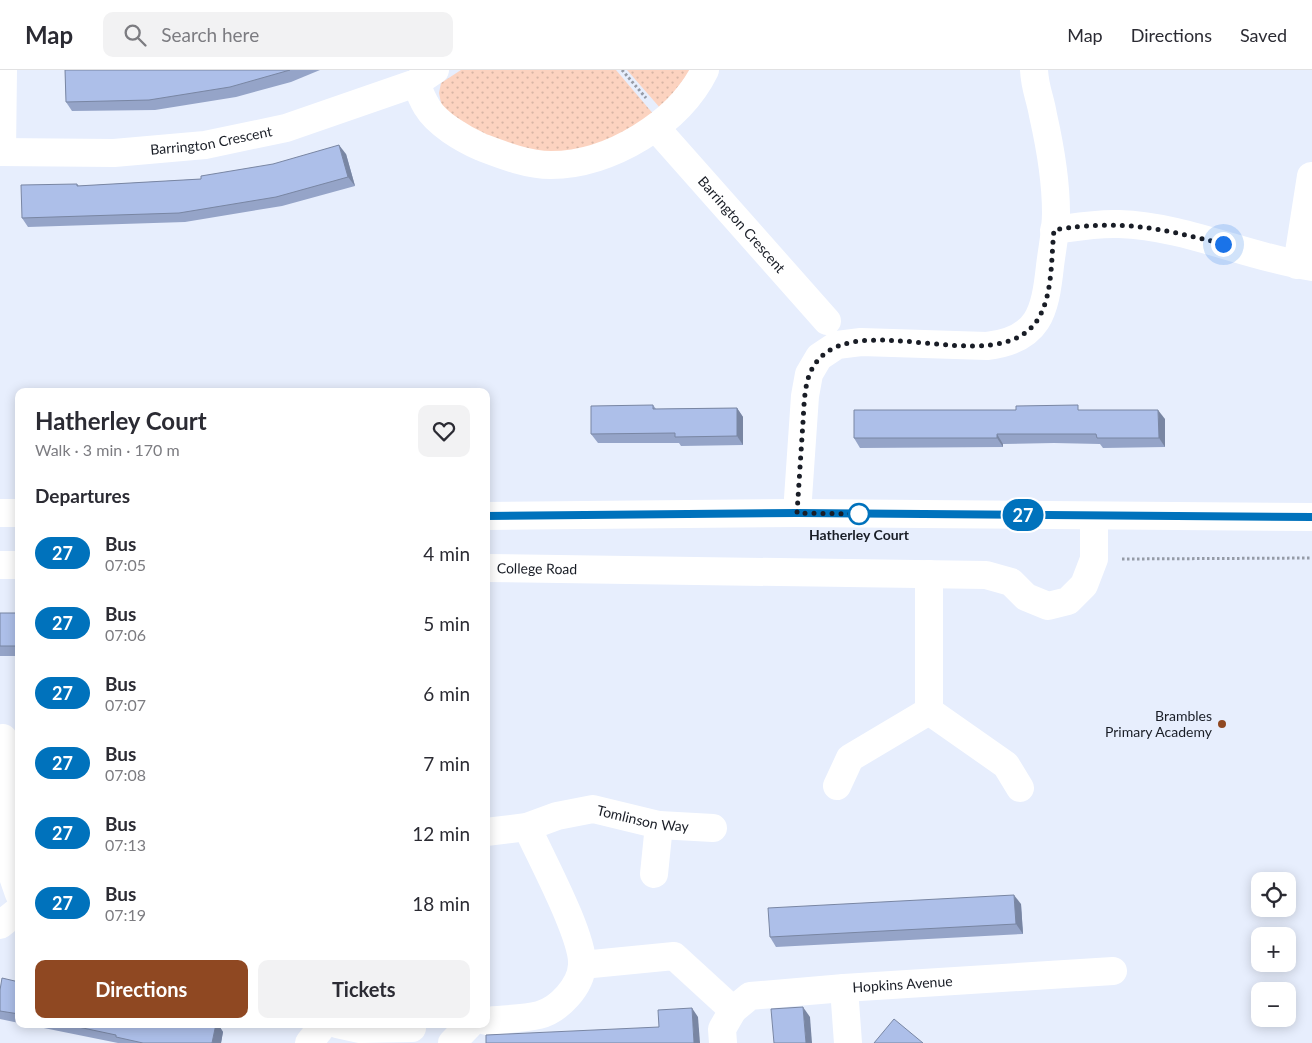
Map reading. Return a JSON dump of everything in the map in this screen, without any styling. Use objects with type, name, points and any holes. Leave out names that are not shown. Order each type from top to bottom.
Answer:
[{"type":"street","points":[[1,152],[3,70]]},
{"type":"street","name":"Barrington Crescent","points":[[1,152],[114,153],[205,145],[286,128],[425,76],[427,108],[443,124],[470,142],[514,158],[550,165],[586,160],[628,144],[661,124],[686,101],[705,70]]},
{"type":"street","points":[[797,513],[805,396],[809,374],[820,357],[837,345],[861,342],[987,346],[1016,340],[1028,331],[1043,311],[1054,230],[1055,187],[1043,113],[1036,91],[1034,70]]},
{"type":"street","name":"Barrington Crescent","points":[[661,124],[827,321]]},
{"type":"street","points":[[1054,230],[1088,225],[1119,224],[1146,226],[1185,234],[1304,266],[1311,176]]},
{"type":"street","points":[[0,513],[15,513]]},
{"type":"street","points":[[490,516],[797,513],[1312,517]]},
{"type":"street","points":[[1094,516],[1094,559]]},
{"type":"street","name":"College Road","points":[[490,568],[589,567],[986,575],[1011,582],[1026,597],[1048,606],[1068,601],[1084,585],[1094,559]]},
{"type":"street","points":[[0,565],[15,565]]},
{"type":"street","points":[[929,711],[930,574]]},
{"type":"street","points":[[837,786],[850,758],[929,711]]},
{"type":"street","points":[[929,711],[1006,765],[1020,788]]},
{"type":"street","points":[[3,738],[14,816],[11,871],[15,882]]},
{"type":"street","name":"Tomlinson Way","points":[[490,832],[527,827],[558,816],[593,808],[659,824],[713,828]]},
{"type":"street","points":[[654,874],[659,824]]},
{"type":"street","points":[[490,1021],[541,1015],[557,1006],[574,988],[582,965],[574,930],[527,827]]},
{"type":"street","points":[[0,925],[15,913]]},
{"type":"street","points":[[582,965],[674,956],[733,1010]]},
{"type":"street","name":"Hopkins Avenue","points":[[723,1043],[722,1030],[733,1010],[750,996],[844,988],[1113,971]]},
{"type":"street","points":[[844,988],[848,1043]]},
{"type":"street","points":[[309,1043],[321,1028]]},
{"type":"street","points":[[355,1028],[412,1028]]},
{"type":"street","points":[[452,1043],[454,1038],[465,1028]]},
{"type":"path","points":[[622,70],[661,124]]},
{"type":"path","points":[[1094,559],[1312,558]]},
{"type":"shaded area","points":[[461,70],[616,70],[655,116],[621,138],[575,151],[542,154],[479,136],[442,108],[439,93],[441,83]]},
{"type":"shaded area","points":[[627,70],[691,70],[661,109]]},
{"type":"building","points":[[65,70],[290,70],[230,87],[149,100],[66,102]]},
{"type":"building","points":[[339,145],[348,177],[276,197],[179,213],[22,218],[21,185],[77,184],[77,186],[201,179],[201,176],[273,164]]},
{"type":"building","points":[[653,405],[653,409],[737,408],[737,436],[675,437],[675,433],[591,434],[591,406]]},
{"type":"building","points":[[1078,405],[1078,410],[1158,410],[1159,438],[1097,438],[1096,434],[997,434],[997,438],[854,438],[854,410],[1016,410],[1016,406]]},
{"type":"building","points":[[0,613],[15,613],[15,646],[0,646]]},
{"type":"building","points":[[1014,895],[1016,924],[770,937],[768,908]]},
{"type":"building","points":[[2,978],[15,981],[15,1013],[0,1011]]},
{"type":"building","points":[[803,1007],[806,1043],[774,1043],[771,1009]]},
{"type":"building","points":[[692,1008],[694,1043],[486,1043],[486,1035],[659,1027],[658,1010]]},
{"type":"building","points":[[894,1019],[923,1043],[874,1043]]},
{"type":"building","points":[[83,1028],[215,1028],[212,1043],[143,1043],[116,1037],[116,1035]]},
{"type":"bus line","name":"27","points":[[490,516],[797,513],[1312,517]]},
{"type":"place","name":"Hatherley Court","points":[[859,514]]},
{"type":"place","name":"Brambles Primary Academy","points":[[1222,724]]},
{"type":"route","points":[[859,514],[797,513],[805,396],[809,374],[820,357],[837,345],[861,342],[912,342],[987,346],[1016,340],[1037,322],[1043,311],[1047,294],[1054,230],[1088,225],[1119,224],[1146,226],[1223,244]]}]
